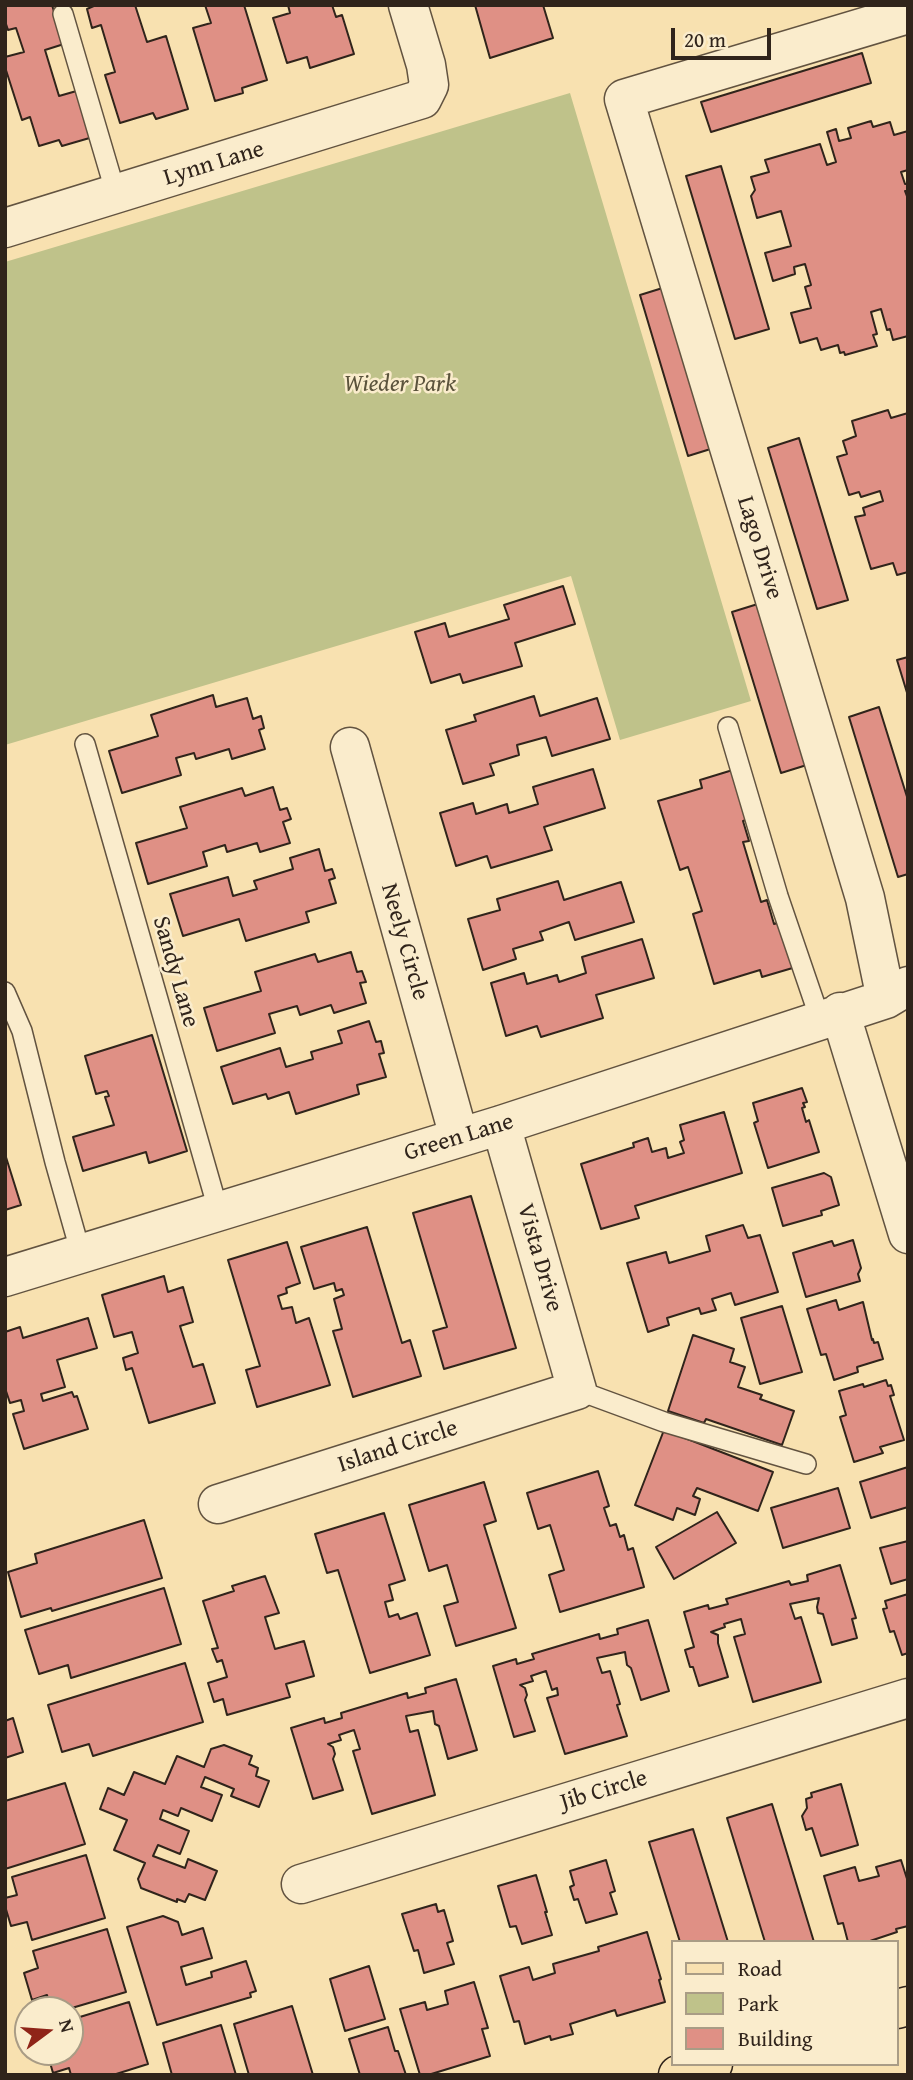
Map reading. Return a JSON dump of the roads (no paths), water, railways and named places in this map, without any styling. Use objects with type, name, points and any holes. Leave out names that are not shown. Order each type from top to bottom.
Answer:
[{"type":"main road","points":[[678,2075],[707,2066]]},
{"type":"street","name":"Lynn Lane","points":[[5,228],[422,99],[429,85],[426,65],[408,5]]},
{"type":"street","name":"Lago Drive","points":[[897,992],[864,898],[624,99],[908,14]]},
{"type":"street","name":"Neely Circle","points":[[350,747],[459,1137]]},
{"type":"street","name":"Green Lane","points":[[5,1277],[501,1125],[897,992]]},
{"type":"street","points":[[830,1016],[908,1234]]},
{"type":"street","name":"Vista Drive","points":[[501,1125],[578,1390]]},
{"type":"street","name":"Island Circle","points":[[218,1503],[578,1390]]},
{"type":"street","name":"Jib Circle","points":[[301,1884],[908,1698]]},
{"type":"lane","points":[[63,14],[116,194]]},
{"type":"lane","points":[[728,727],[779,896],[830,1016]]},
{"type":"lane","name":"Sandy Lane","points":[[85,744],[219,1213]]},
{"type":"lane","points":[[5,992],[22,1031],[81,1254]]},
{"type":"lane","points":[[578,1390],[664,1422],[806,1464]]},
{"type":"park label","name":"Wieder Park","points":[[400,385]]}]
